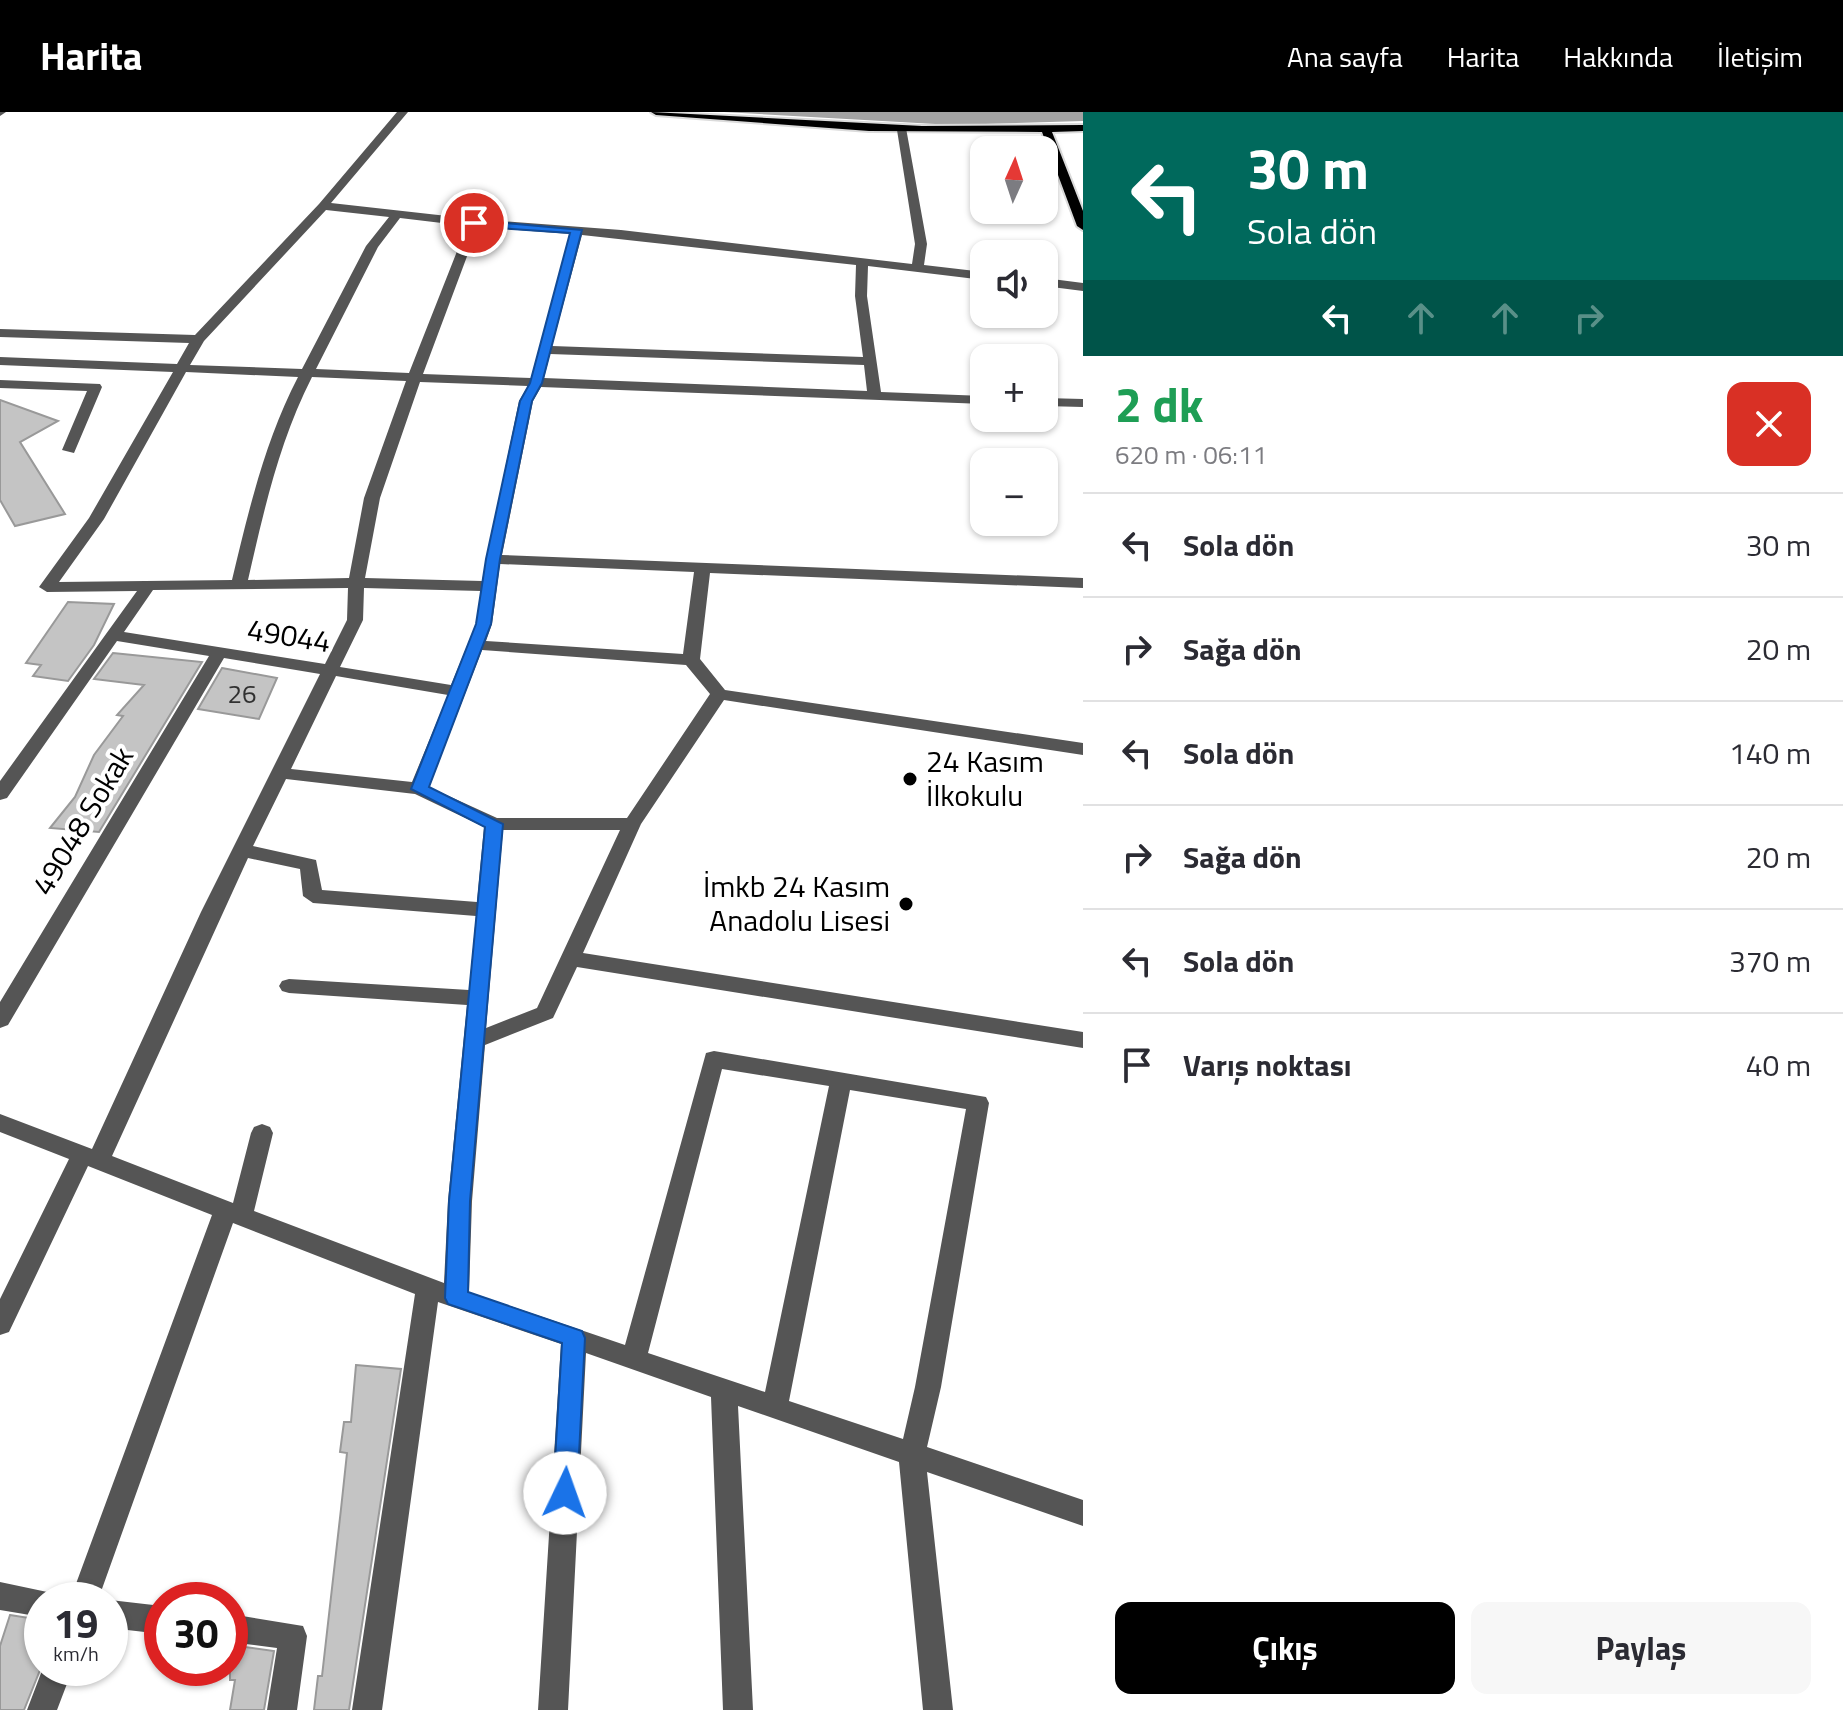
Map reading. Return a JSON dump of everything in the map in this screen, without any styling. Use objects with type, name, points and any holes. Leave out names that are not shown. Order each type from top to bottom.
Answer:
[{"type":"main road","points":[[656,112],[799,125],[1083,138]]},
{"type":"main road","points":[[1048,135],[1083,128]]},
{"type":"main road","points":[[1048,135],[1083,226]]},
{"type":"street","points":[[403,112],[323,206],[198,339],[96,519],[47,587],[239,583],[488,586]]},
{"type":"street","points":[[902,130],[921,244],[918,268]]},
{"type":"street","points":[[323,206],[474,223],[577,230],[970,274]]},
{"type":"street","points":[[239,583],[272,447],[372,246],[396,215]]},
{"type":"street","points":[[0,1324],[90,1158],[355,620],[356,583],[372,498],[413,376],[474,223]]},
{"type":"street","points":[[419,789],[484,624],[493,559],[526,401],[536,383],[577,230]]},
{"type":"street","points":[[862,262],[861,296],[875,397]]},
{"type":"street","points":[[1058,284],[1083,287]]},
{"type":"street","points":[[0,333],[198,339]]},
{"type":"street","points":[[544,350],[870,361]]},
{"type":"street","points":[[0,361],[970,400]]},
{"type":"street","points":[[0,384],[95,387],[69,450]]},
{"type":"street","points":[[1058,402],[1083,403]]},
{"type":"street","points":[[493,559],[1083,583]]},
{"type":"street","points":[[702,569],[691,660],[719,694],[1083,749]]},
{"type":"street","points":[[0,794],[148,586]]},
{"type":"street","name":"49044","points":[[112,635],[458,691]]},
{"type":"street","points":[[476,645],[691,660]]},
{"type":"street","name":"49048 Sokak","points":[[0,1020],[218,654]]},
{"type":"street","points":[[474,1041],[545,1013],[632,824],[719,694]]},
{"type":"street","points":[[280,773],[419,789],[494,824],[632,824]]},
{"type":"street","points":[[456,1298],[460,1201],[494,824]]},
{"type":"street","points":[[242,850],[309,865],[313,896],[486,910]]},
{"type":"street","points":[[572,959],[1083,1040]]},
{"type":"street","points":[[289,986],[478,998]]},
{"type":"street","points":[[634,1359],[714,1059],[978,1103],[928,1387],[912,1455],[938,1710]]},
{"type":"street","points":[[775,1407],[841,1081]]},
{"type":"street","points":[[0,1123],[428,1288],[1083,1513]]},
{"type":"street","points":[[91,1582],[262,1133]]},
{"type":"street","points":[[367,1710],[428,1288]]},
{"type":"street","points":[[553,1710],[574,1338]]},
{"type":"street","points":[[724,1390],[738,1710]]},
{"type":"street","points":[[0,1596],[24,1600]]},
{"type":"street","points":[[248,1630],[293,1636],[282,1710]]},
{"type":"street","points":[[42,1710],[51,1686]]},
{"type":"shaded area","points":[[724,112],[1083,112],[1083,121],[953,125]]},
{"type":"building","points":[[0,400],[58,421],[20,442],[65,514],[15,526],[0,500]]},
{"type":"building","points":[[68,602],[114,604],[94,645],[68,681],[33,676],[41,665],[26,663]]},
{"type":"building","points":[[113,653],[202,662],[99,832],[50,828],[75,797],[94,755],[123,716],[117,715],[144,685],[94,679]]},
{"type":"building","points":[[222,668],[277,678],[259,719],[198,709]]},
{"type":"building","points":[[356,1365],[401,1369],[349,1710],[314,1710],[318,1676],[322,1676],[347,1453],[340,1452],[344,1422],[351,1422]]},
{"type":"building","points":[[10,1615],[24,1617],[24,1686],[34,1686],[24,1710],[0,1710],[0,1646]]},
{"type":"building","points":[[248,1647],[274,1651],[264,1710],[230,1710],[234,1686],[248,1686]]},
{"type":"place","name":"24 Kasım İlkokulu","points":[[910,779]]},
{"type":"place","name":"İmkb 24 Kasım Anadolu Lisesi","points":[[906,904]]},
{"type":"route","points":[[474,223],[577,230],[536,383],[526,401],[493,559],[484,624],[419,789],[494,824],[460,1201],[456,1298],[574,1338],[565,1493]]}]
